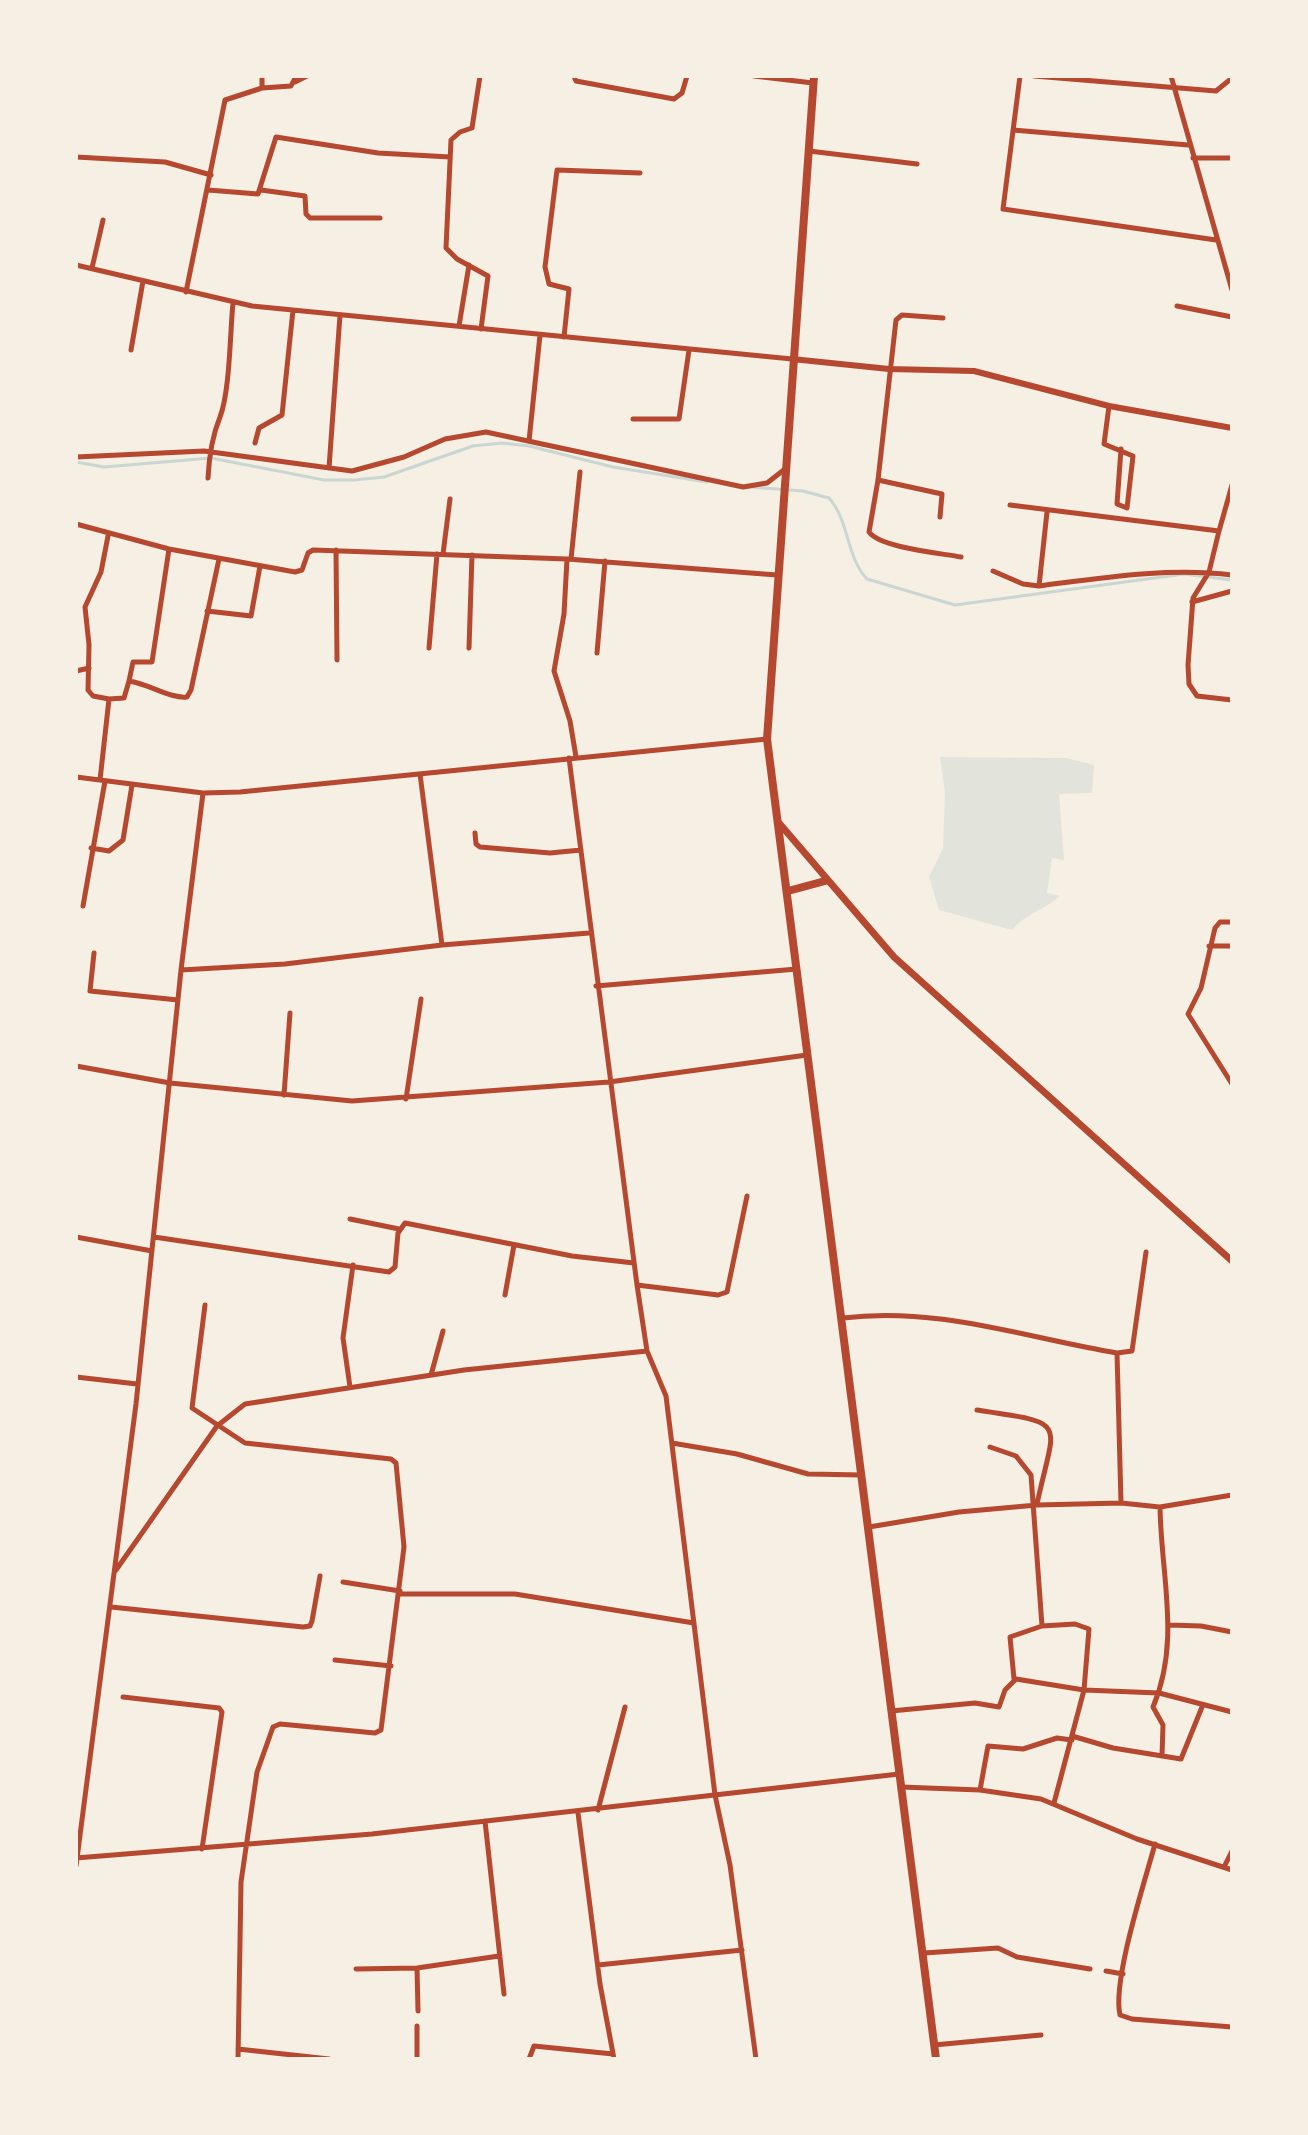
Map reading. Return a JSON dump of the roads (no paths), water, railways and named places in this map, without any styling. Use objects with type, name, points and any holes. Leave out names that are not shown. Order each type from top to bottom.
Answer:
[{"type":"highway","points":[[814,80],[767,739],[936,2059]]},
{"type":"highway","points":[[788,891],[825,881]]},
{"type":"main road","points":[[779,823],[884,947],[1232,1261]]},
{"type":"street","points":[[262,76],[262,88]]},
{"type":"street","points":[[186,292],[226,97],[262,88],[288,86],[296,79],[307,76]]},
{"type":"street","points":[[480,76],[474,124],[453,137],[446,248],[488,276],[481,329]]},
{"type":"street","points":[[574,76],[576,81],[674,99],[682,93],[687,76]]},
{"type":"street","points":[[754,76],[814,80]]},
{"type":"street","points":[[1020,76],[1003,209],[1216,240]]},
{"type":"street","points":[[1034,76],[1216,91],[1232,78]]},
{"type":"street","points":[[1171,76],[1188,145],[1232,290]]},
{"type":"street","points":[[1013,130],[1188,145]]},
{"type":"street","points":[[261,190],[276,137],[378,153],[450,157]]},
{"type":"street","points":[[808,151],[917,164]]},
{"type":"street","points":[[76,157],[165,162],[211,175]]},
{"type":"street","points":[[1193,158],[1232,158]]},
{"type":"street","points":[[564,337],[569,289],[549,284],[545,267],[557,170],[640,173]]},
{"type":"street","points":[[208,190],[251,194],[261,190],[305,196],[306,214],[310,218],[380,218]]},
{"type":"street","points":[[92,268],[103,220]]},
{"type":"street","points":[[76,265],[233,302],[293,310],[889,369],[974,371],[1109,406],[1232,428]]},
{"type":"street","points":[[459,326],[469,265]]},
{"type":"street","points":[[131,350],[143,281]]},
{"type":"street","points":[[208,478],[223,396],[233,302]]},
{"type":"street","points":[[1177,306],[1232,317]]},
{"type":"street","points":[[255,443],[259,428],[282,415],[293,310]]},
{"type":"street","points":[[329,468],[340,315]]},
{"type":"street","points":[[943,318],[898,316],[870,535],[900,546],[961,557]]},
{"type":"street","points":[[529,441],[540,335]]},
{"type":"street","points":[[633,419],[679,419],[689,350]]},
{"type":"street","points":[[1109,406],[1103,442],[1109,448],[1121,449],[1133,456],[1127,508],[1117,504],[1121,449]]},
{"type":"street","points":[[76,457],[211,453],[329,468],[369,468],[437,441],[481,433],[743,487],[767,483],[786,471]]},
{"type":"street","points":[[580,472],[564,614],[554,671],[570,721],[589,933],[637,1285],[647,1351],[666,1396],[715,1795],[730,1865],[756,2059]]},
{"type":"street","points":[[878,480],[942,494],[940,517]]},
{"type":"street","points":[[1231,488],[1209,572],[1193,600],[1188,665],[1192,692],[1197,696],[1232,700]]},
{"type":"street","points":[[429,648],[450,499]]},
{"type":"street","points":[[1010,505],[1219,531]]},
{"type":"street","points":[[1039,586],[1047,512]]},
{"type":"street","points":[[76,524],[108,536],[299,572],[311,550],[336,550],[605,561],[777,575]]},
{"type":"street","points":[[108,536],[101,572],[85,607],[88,690],[93,696],[124,698],[133,662],[152,662],[169,549]]},
{"type":"street","points":[[336,550],[337,660]]},
{"type":"street","points":[[469,648],[472,555]]},
{"type":"street","points":[[129,681],[154,686],[176,697],[187,697],[219,559]]},
{"type":"street","points":[[597,653],[605,561]]},
{"type":"street","points":[[207,611],[251,616],[260,566]]},
{"type":"street","points":[[993,571],[1023,584],[1039,586],[1094,578],[1209,572],[1232,575]]},
{"type":"street","points":[[1193,600],[1232,591]]},
{"type":"street","points":[[76,671],[89,668]]},
{"type":"street","points":[[83,906],[102,780],[109,699]]},
{"type":"street","points":[[76,777],[203,793],[283,789],[767,739]]},
{"type":"street","points":[[420,774],[442,945]]},
{"type":"street","points":[[91,848],[109,851],[123,840],[132,785]]},
{"type":"street","points":[[76,1866],[116,1571],[203,793]]},
{"type":"street","points":[[475,833],[480,847],[550,853],[581,850]]},
{"type":"street","points":[[1232,922],[1220,922],[1209,946],[1201,988],[1188,1014],[1232,1084]]},
{"type":"street","points":[[181,970],[285,964],[442,945],[589,933]]},
{"type":"street","points":[[1209,946],[1232,946]]},
{"type":"street","points":[[94,953],[90,991],[178,1000]]},
{"type":"street","points":[[596,986],[798,969]]},
{"type":"street","points":[[406,1099],[421,999]]},
{"type":"street","points":[[284,1095],[290,1013]]},
{"type":"street","points":[[76,1066],[170,1083],[352,1101],[609,1082],[808,1054]]},
{"type":"street","points":[[637,1285],[718,1295],[727,1292],[747,1196]]},
{"type":"street","points":[[350,1219],[399,1229]]},
{"type":"street","points":[[154,1237],[393,1270],[399,1229],[405,1223],[514,1245],[634,1263]]},
{"type":"street","points":[[76,1237],[152,1251]]},
{"type":"street","points":[[505,1295],[514,1245]]},
{"type":"street","points":[[843,1318],[903,1313],[990,1326],[1057,1343],[1117,1353],[1132,1351],[1146,1252]]},
{"type":"street","points":[[350,1387],[343,1338],[353,1265]]},
{"type":"street","points":[[205,1305],[192,1405],[217,1426],[245,1443],[264,1448],[391,1459],[396,1463],[402,1523],[400,1593],[381,1730],[375,1733],[291,1723],[273,1727],[259,1763],[241,1882],[238,2059]]},
{"type":"street","points":[[431,1375],[443,1331]]},
{"type":"street","points":[[116,1571],[217,1426],[237,1408],[256,1400],[431,1375],[647,1351]]},
{"type":"street","points":[[1117,1353],[1121,1503]]},
{"type":"street","points":[[76,1377],[137,1384]]},
{"type":"street","points":[[977,1410],[1031,1418],[1044,1422],[1050,1429],[1052,1446],[1035,1505],[1042,1626]]},
{"type":"street","points":[[672,1443],[737,1454],[815,1475],[862,1475]]},
{"type":"street","points":[[990,1447],[1006,1450],[1025,1463],[1031,1475],[1030,1495],[1035,1505]]},
{"type":"street","points":[[869,1527],[959,1512],[1035,1505],[1121,1503],[1160,1507],[1232,1495]]},
{"type":"street","points":[[1160,1507],[1160,1549],[1169,1625],[1167,1661],[1153,1711],[1163,1725],[1162,1756]]},
{"type":"street","points":[[111,1607],[303,1627],[312,1621],[320,1576]]},
{"type":"street","points":[[343,1582],[400,1593],[515,1594],[694,1623]]},
{"type":"street","points":[[1169,1625],[1201,1626],[1232,1632]]},
{"type":"street","points":[[890,1711],[975,1703],[999,1707],[1014,1679],[1010,1637],[1042,1626],[1087,1626],[1084,1690],[1054,1803]]},
{"type":"street","points":[[335,1660],[391,1666]]},
{"type":"street","points":[[1014,1679],[1084,1690],[1159,1693],[1185,1698],[1202,1707],[1232,1712]]},
{"type":"street","points":[[123,1697],[219,1708],[222,1712],[202,1849]]},
{"type":"street","points":[[598,1810],[625,1707]]},
{"type":"street","points":[[980,1790],[988,1746],[1023,1749],[1057,1738],[1072,1738],[1113,1748],[1183,1758],[1202,1707]]},
{"type":"street","points":[[76,1858],[578,1813],[899,1774]]},
{"type":"street","points":[[900,1787],[980,1790],[1054,1803],[1155,1844],[1232,1870]]},
{"type":"street","points":[[529,2059],[534,2046],[613,2056],[578,1813]]},
{"type":"street","points":[[485,1821],[504,1994]]},
{"type":"street","points":[[1155,1844],[1123,1974],[1118,2008],[1123,2018],[1232,2027]]},
{"type":"street","points":[[1224,1867],[1232,1851]]},
{"type":"street","points":[[924,1953],[998,1948],[1017,1957],[1090,1969]]},
{"type":"street","points":[[598,1965],[742,1950]]},
{"type":"street","points":[[356,1969],[417,1968],[499,1956]]},
{"type":"street","points":[[417,1968],[418,2011]]},
{"type":"street","points":[[1106,1971],[1123,1974]]},
{"type":"street","points":[[417,2026],[417,2059]]},
{"type":"street","points":[[934,2045],[1041,2035]]},
{"type":"street","points":[[238,2049],[329,2059]]},
{"type":"waterway","points":[[76,462],[104,467],[211,458],[324,480],[354,480],[384,477],[473,446],[502,443],[529,446],[613,467],[707,482]]},
{"type":"waterway","points":[[750,487],[803,491],[829,498],[841,518],[855,560],[867,579],[955,605],[1184,574],[1232,580]]}]
